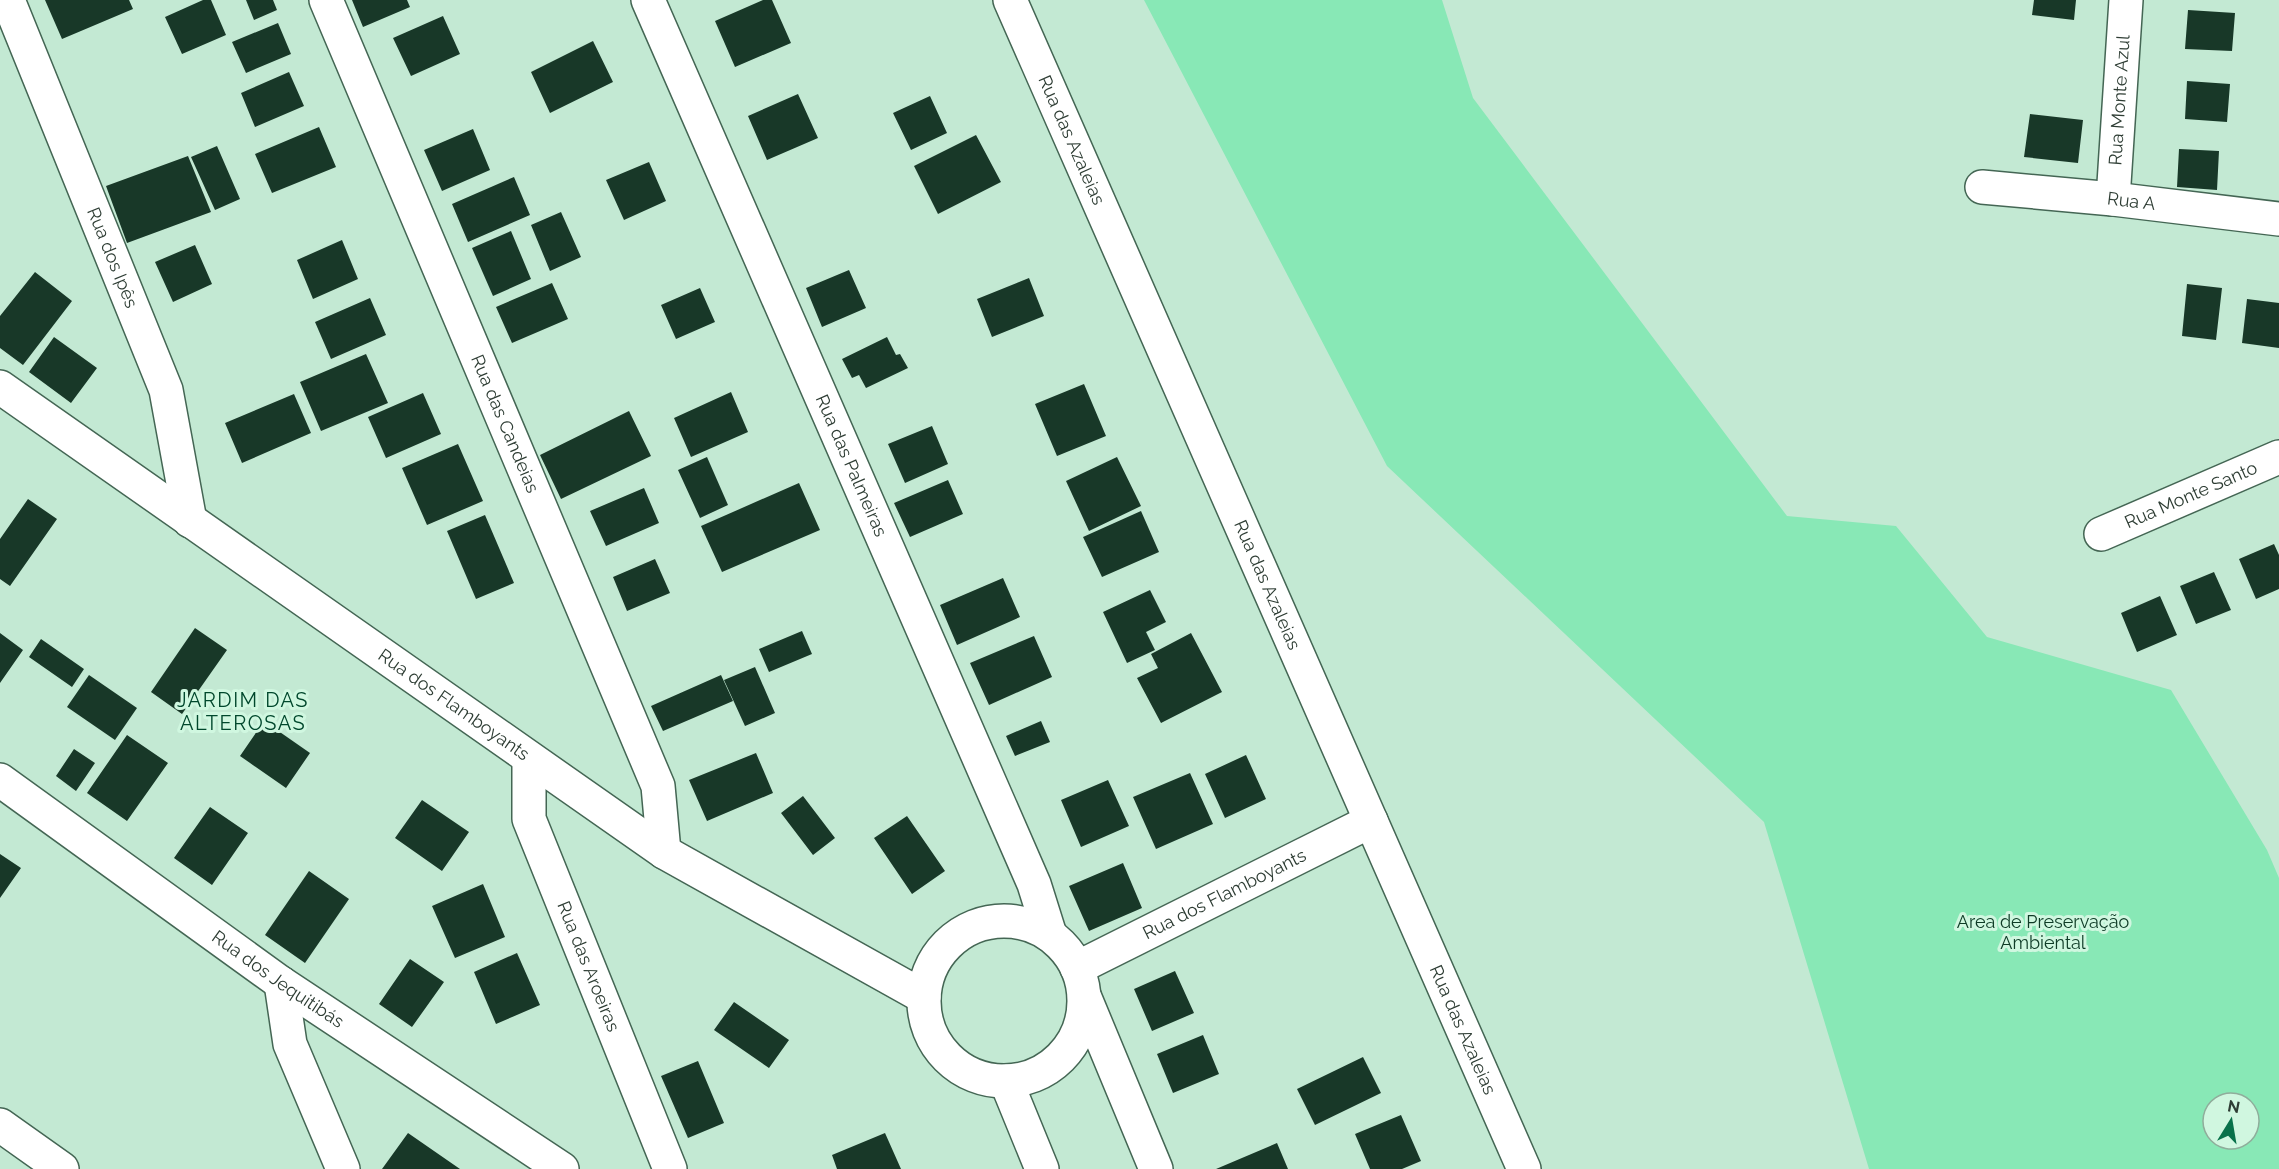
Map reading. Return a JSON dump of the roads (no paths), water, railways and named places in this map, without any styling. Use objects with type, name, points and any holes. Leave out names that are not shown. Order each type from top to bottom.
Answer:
[{"type":"street","name":"Rua dos Ipês","points":[[8,0],[166,390],[190,521]]},
{"type":"street","name":"Rua das Candeias","points":[[326,0],[658,786],[664,852]]},
{"type":"street","name":"Rua das Palmeiras","points":[[648,0],[1034,884],[1050,934]]},
{"type":"street","name":"Rua das Azaleias","points":[[1010,0],[1524,1169]]},
{"type":"street","name":"Rua Monte Azul","points":[[2113,199],[2126,0]]},
{"type":"street","name":"Rua A","points":[[1982,187],[2113,199],[2279,219]]},
{"type":"street","name":"Rua dos Flamboyants","points":[[0,387],[664,852],[924,997]]},
{"type":"street","name":"Rua Monte Santo","points":[[2101,534],[2279,457]]},
{"type":"street","name":"Rua das Aroeiras","points":[[529,759],[529,819],[670,1169]]},
{"type":"street","name":"Rua dos Jequitibás","points":[[0,780],[281,983],[562,1169]]},
{"type":"street","name":"Rua dos Flamboyants","points":[[1081,983],[1371,821]]},
{"type":"street","points":[[1081,983],[1082,1023],[1071,1046],[1054,1064],[1031,1077],[1006,1081],[980,1077],[956,1065],[938,1047],[926,1023],[924,997],[928,973],[940,951],[958,935],[979,924],[1004,920],[1028,924],[1050,934],[1066,949],[1081,983],[1156,1169]]},
{"type":"street","points":[[281,983],[290,1044],[343,1169]]},
{"type":"street","points":[[1006,1081],[1042,1169]]},
{"type":"street","points":[[0,1125],[62,1169]]},
{"type":"district","name":"JARDIM DAS ALTEROSAS","points":[[243,712]]},
{"type":"park label","name":"Area de Preservação Ambiental","points":[[2043,932]]}]
